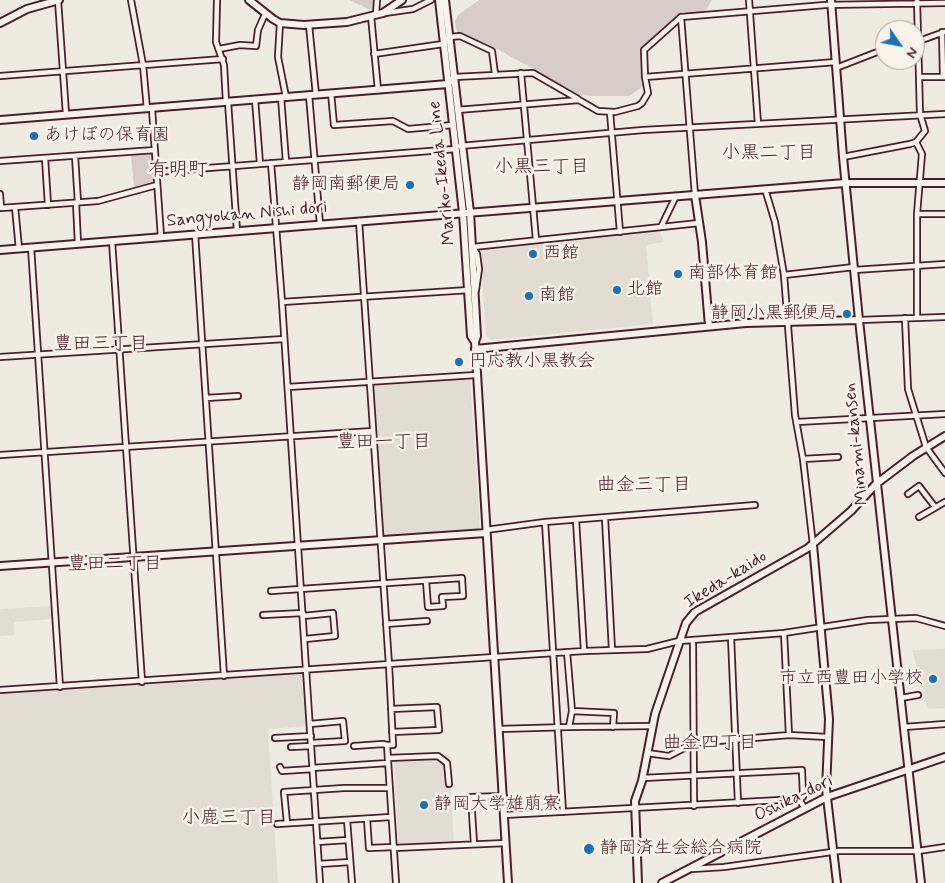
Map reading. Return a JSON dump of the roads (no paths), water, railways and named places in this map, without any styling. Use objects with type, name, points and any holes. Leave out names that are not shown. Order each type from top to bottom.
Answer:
[{"type":"street","points":[[0,23],[27,8],[58,0],[66,114]]},
{"type":"street","points":[[131,0],[143,65],[155,150],[161,237]]},
{"type":"street","points":[[217,0],[216,42],[223,59],[237,231]]},
{"type":"street","points":[[249,0],[265,14],[280,23],[309,25],[347,22],[377,14],[407,10],[431,0]]},
{"type":"street","points":[[377,0],[374,54],[378,90]]},
{"type":"street","points":[[377,14],[402,0]]},
{"type":"street","name":"Mariko-Ikeda Line","points":[[438,0],[448,84],[455,110],[453,126],[460,147]]},
{"type":"street","name":"Mariko-Ikeda Line","points":[[445,0],[467,212],[477,336],[475,346],[476,375],[508,883]]},
{"type":"street","points":[[749,0],[758,124]]},
{"type":"street","points":[[0,120],[448,84],[454,77],[521,73],[540,76],[598,111],[610,112],[625,110],[642,103],[648,93],[645,77],[644,50],[681,17],[832,2],[945,3]]},
{"type":"street","name":"Minami-kansen","points":[[832,2],[845,183],[876,484],[921,883]]},
{"type":"street","points":[[917,2],[917,20]]},
{"type":"street","points":[[219,49],[240,45],[256,46],[258,30],[265,14]]},
{"type":"street","points":[[681,17],[695,195],[709,326]]},
{"type":"street","points":[[280,23],[278,57],[283,97],[286,162]]},
{"type":"street","points":[[309,25],[320,224]]},
{"type":"street","points":[[919,77],[944,77],[944,32],[925,39]]},
{"type":"street","points":[[374,54],[443,44],[450,37],[460,36],[490,48],[494,54],[495,74]]},
{"type":"street","points":[[645,77],[754,68],[836,65],[875,52]]},
{"type":"street","points":[[0,76],[223,59]]},
{"type":"street","points":[[843,157],[916,142],[925,131],[920,114],[919,70]]},
{"type":"street","points":[[521,73],[536,240]]},
{"type":"street","points":[[331,93],[334,125],[393,121],[408,129],[453,126]]},
{"type":"street","points":[[255,99],[260,164]]},
{"type":"street","points":[[455,110],[579,100]]},
{"type":"street","points":[[610,112],[620,232]]},
{"type":"street","points":[[156,172],[690,128],[840,118],[945,114]]},
{"type":"street","points":[[916,142],[922,154],[917,214],[917,318]]},
{"type":"street","points":[[0,161],[155,150]]},
{"type":"street","points":[[74,156],[78,244]]},
{"type":"street","points":[[45,158],[48,205]]},
{"type":"street","points":[[271,163],[288,387],[320,883]]},
{"type":"street","name":"Sangyokan Nishi dori","points":[[0,250],[845,183],[945,183]]},
{"type":"street","points":[[0,194],[1,208],[98,201],[157,185]]},
{"type":"street","points":[[765,189],[774,222],[784,275],[797,422],[813,545],[821,626],[828,737],[827,797],[837,883]]},
{"type":"street","points":[[661,227],[676,196]]},
{"type":"street","points":[[15,207],[19,249]]},
{"type":"street","name":"Mariko-Ikeda Line","points":[[467,212],[473,247],[473,292]]},
{"type":"street","points":[[917,214],[945,214]]},
{"type":"street","points":[[354,746],[393,745],[371,382],[359,221]]},
{"type":"street","points":[[473,247],[699,223]]},
{"type":"street","points":[[195,234],[224,676]]},
{"type":"street","points":[[112,241],[121,350],[142,682]]},
{"type":"street","points":[[31,248],[60,687]]},
{"type":"street","points":[[784,275],[917,264],[945,264]]},
{"type":"street","points":[[282,302],[473,292]]},
{"type":"street","points":[[475,346],[787,321],[945,317]]},
{"type":"street","points":[[905,318],[908,390],[926,448],[945,473]]},
{"type":"street","points":[[0,357],[284,339]]},
{"type":"street","points":[[288,387],[476,375]]},
{"type":"street","points":[[206,398],[238,396]]},
{"type":"street","points":[[797,422],[945,414]]},
{"type":"street","points":[[0,455],[374,431]]},
{"type":"street","name":"Ikeda-kaido","points":[[638,883],[635,809],[653,726],[686,623],[695,612],[813,545],[851,511],[876,484],[945,436]]},
{"type":"street","points":[[803,459],[838,457]]},
{"type":"street","points":[[908,494],[918,486],[935,507]]},
{"type":"street","points":[[920,517],[945,502]]},
{"type":"street","points":[[0,566],[380,540],[486,531],[545,522],[755,505]]},
{"type":"street","points":[[605,518],[612,650]]},
{"type":"street","points":[[576,520],[584,651]]},
{"type":"street","points":[[545,522],[564,812]]},
{"type":"street","points":[[271,590],[462,578],[463,596],[442,597],[442,606],[428,607],[426,581]]},
{"type":"street","points":[[263,615],[333,613],[335,636],[305,639]]},
{"type":"street","points":[[0,690],[307,671],[567,652],[647,649],[679,641],[784,633],[868,620],[916,618],[945,626]]},
{"type":"street","points":[[386,624],[427,621]]},
{"type":"street","points":[[784,633],[789,735]]},
{"type":"street","points":[[731,637],[738,803]]},
{"type":"street","points":[[693,640],[692,744],[694,806]]},
{"type":"street","points":[[567,652],[572,711],[569,727]]},
{"type":"street","points":[[901,698],[918,696]]},
{"type":"street","points":[[391,709],[437,707],[439,730],[392,732]]},
{"type":"street","points":[[572,711],[614,713],[613,727]]},
{"type":"street","points":[[291,747],[345,741],[343,721],[310,724]]},
{"type":"street","points":[[904,727],[945,724]]},
{"type":"street","points":[[499,729],[558,726],[653,726]]},
{"type":"street","points":[[647,753],[669,756],[692,744],[789,735],[828,737]]},
{"type":"street","points":[[275,738],[311,736]]},
{"type":"street","points":[[387,746],[396,883]]},
{"type":"street","points":[[280,767],[282,771],[313,769],[438,756],[447,763],[448,784]]},
{"type":"street","name":"Oshika-dori","points":[[662,883],[675,879],[688,869],[827,797],[945,757]]},
{"type":"street","points":[[643,778],[802,770],[803,797],[800,799]]},
{"type":"street","points":[[286,823],[284,792],[390,788]]},
{"type":"street","points":[[474,844],[471,797],[504,796]]},
{"type":"street","points":[[504,814],[635,809],[800,799]]},
{"type":"street","points":[[800,799],[805,809]]},
{"type":"street","points":[[277,824],[391,818]]},
{"type":"street","points":[[367,819],[368,848],[506,843]]},
{"type":"street","points":[[347,820],[352,883]]},
{"type":"street","points":[[317,842],[348,840]]},
{"type":"street","points":[[688,869],[724,868],[839,851],[918,851],[945,847]]},
{"type":"street","points":[[319,864],[350,862]]},
{"type":"place","name":"あけぼの保育園","points":[[34,136]]},
{"type":"place","name":"静岡南郵便局","points":[[410,185]]},
{"type":"place","name":"西館","points":[[533,254]]},
{"type":"place","name":"南部体育館","points":[[678,274]]},
{"type":"place","name":"北館","points":[[617,290]]},
{"type":"place","name":"南館","points":[[529,296]]},
{"type":"place","name":"静岡小黒郵便局","points":[[847,314]]},
{"type":"place","name":"円応教小黒教会","points":[[459,362]]},
{"type":"place","name":"市立西豊田小学校","points":[[933,679]]},
{"type":"place","name":"静岡大学雄萠寮","points":[[424,805]]},
{"type":"place","name":"静岡済生会総合病院","points":[[589,849]]},
{"type":"district","name":"小黒二丁目","points":[[769,154]]},
{"type":"district","name":"小黒三丁目","points":[[542,168]]},
{"type":"district","name":"有明町","points":[[178,171]]},
{"type":"district","name":"豊田三丁目","points":[[101,345]]},
{"type":"district","name":"豊田一丁目","points":[[384,443]]},
{"type":"district","name":"曲金三丁目","points":[[644,486]]},
{"type":"district","name":"豊田二丁目","points":[[115,565]]},
{"type":"district","name":"曲金四丁目","points":[[710,744]]},
{"type":"district","name":"小鹿三丁目","points":[[229,819]]}]
